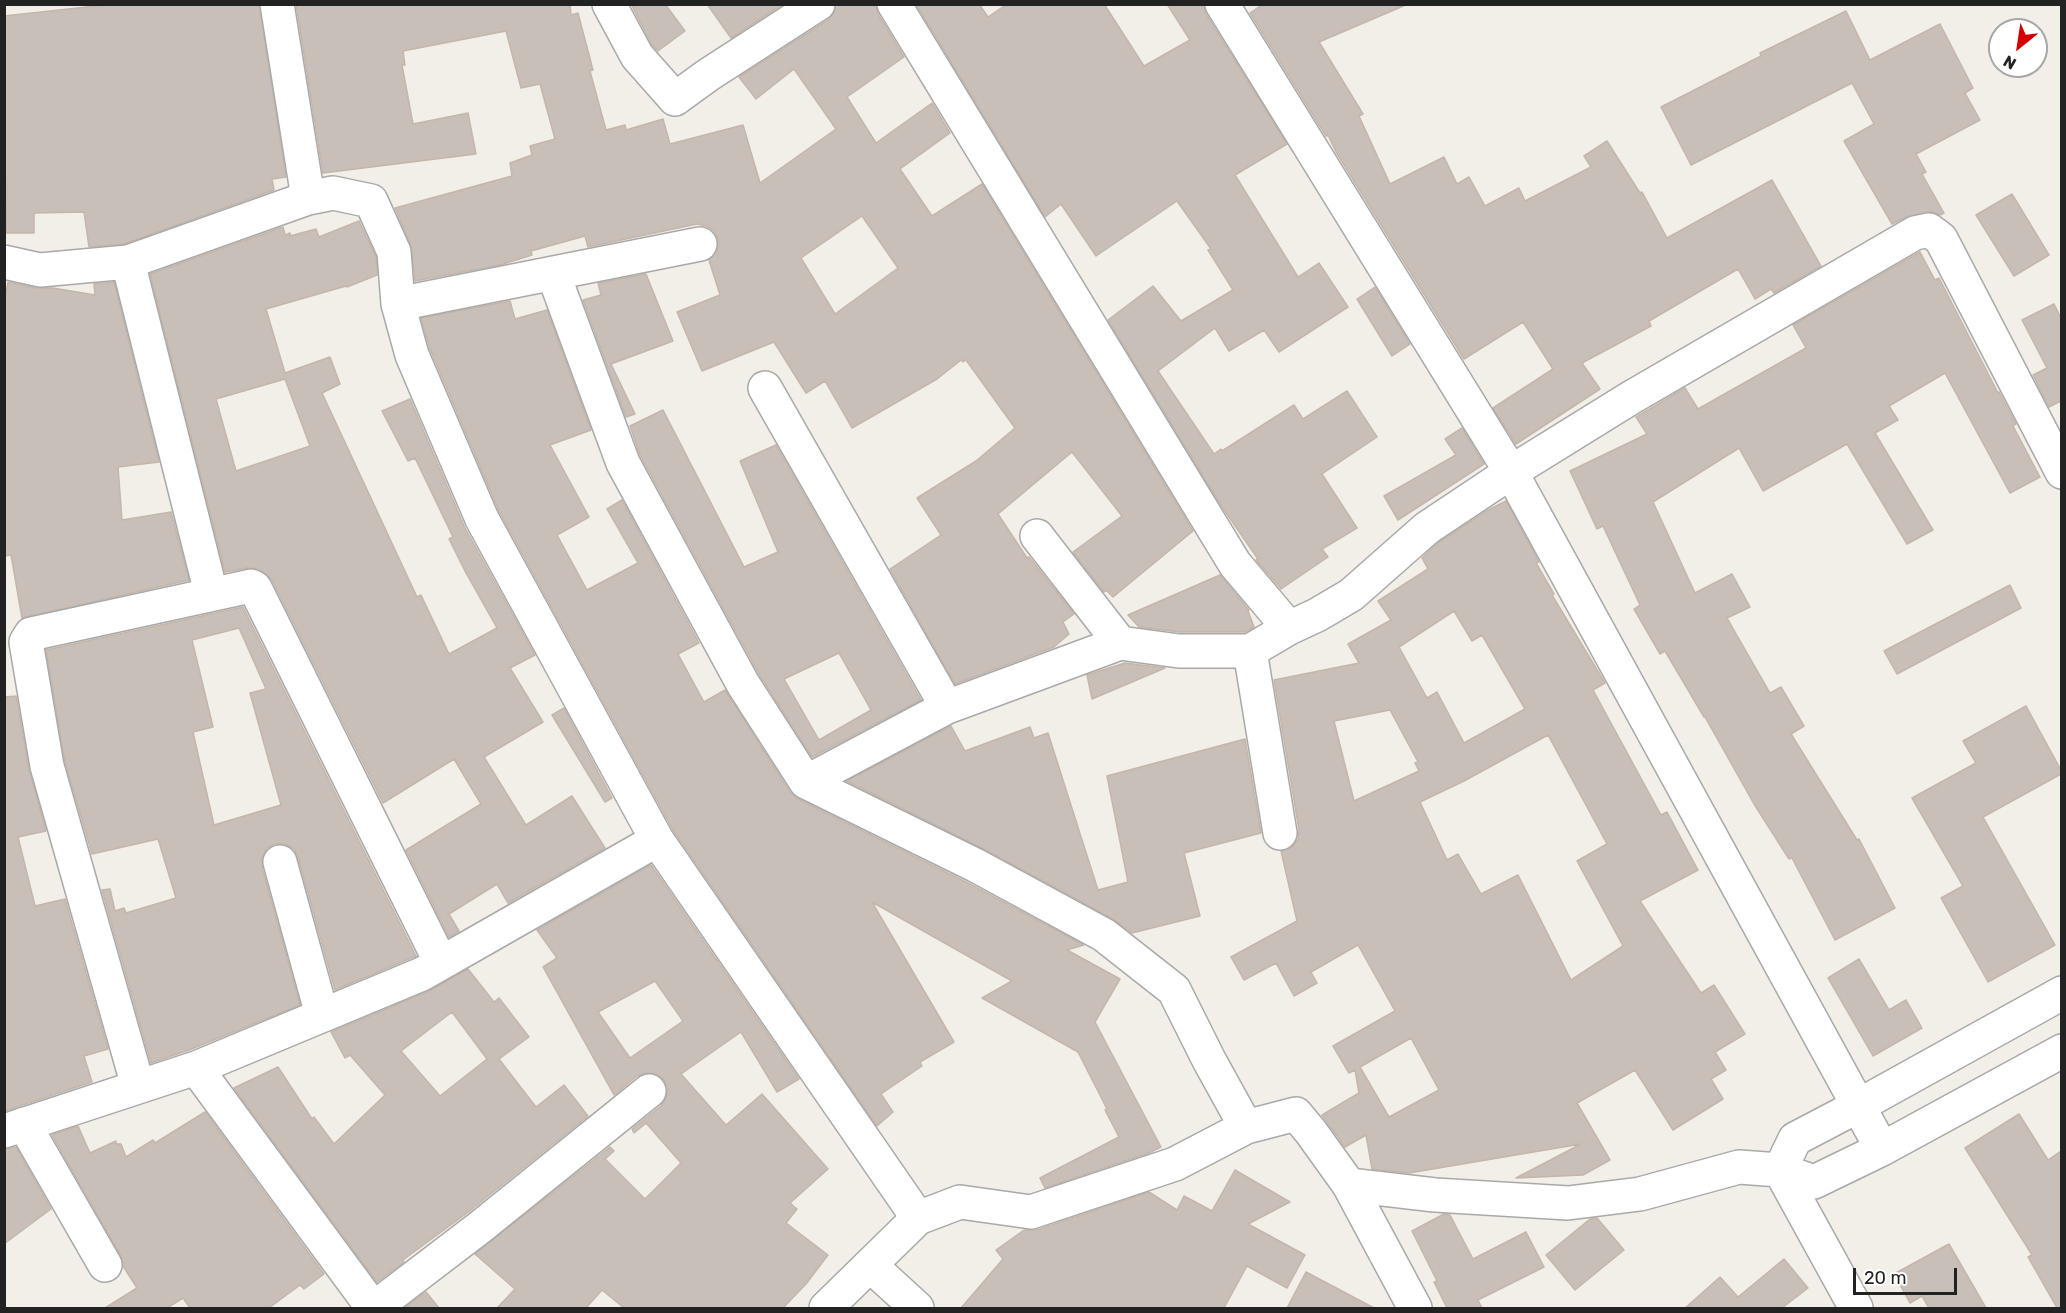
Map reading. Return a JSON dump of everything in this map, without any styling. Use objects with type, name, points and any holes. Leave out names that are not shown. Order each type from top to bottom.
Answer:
[{"type":"street","points":[[277,4],[308,198]]},
{"type":"street","points":[[609,4],[637,56],[675,99],[818,4]]},
{"type":"street","points":[[894,4],[1235,564],[1289,628]]},
{"type":"street","points":[[1222,4],[1511,472],[1882,1149]]},
{"type":"street","points":[[4,262],[40,270],[128,262],[308,198],[333,193],[371,201],[394,252],[399,304],[411,355],[482,519],[657,840],[918,1218]]},
{"type":"street","points":[[806,782],[947,708],[1120,643],[1179,651],[1250,651],[1352,595],[1427,528],[1511,472],[1632,397],[1915,233],[1929,230],[1941,239],[2061,472]]},
{"type":"street","points":[[399,304],[700,244]]},
{"type":"street","points":[[128,262],[207,577]]},
{"type":"street","points":[[553,273],[623,463],[743,684],[806,782],[975,865],[1104,935],[1174,990],[1246,1127]]},
{"type":"street","points":[[765,388],[947,708]]},
{"type":"street","points":[[1037,536],[1120,643]]},
{"type":"street","points":[[138,1086],[47,766],[26,642],[31,634],[251,586],[255,588],[441,963]]},
{"type":"street","points":[[1250,651],[1280,833]]},
{"type":"street","points":[[105,1265],[14,1127],[196,1068],[422,974],[657,840]]},
{"type":"street","points":[[280,862],[322,1015]]},
{"type":"street","points":[[1780,1170],[1795,1139],[2061,993]]},
{"type":"street","points":[[1349,1185],[1436,1195],[1568,1203],[1640,1194],[1739,1167],[1780,1170],[1814,1182],[1882,1149],[2061,1051]]},
{"type":"street","points":[[196,1068],[374,1308],[480,1228],[649,1091]]},
{"type":"street","points":[[826,1308],[918,1218],[960,1202],[1031,1212],[1175,1164],[1246,1127],[1296,1114],[1349,1185],[1415,1308]]},
{"type":"street","points":[[1780,1170],[1856,1308]]},
{"type":"street","points":[[871,1266],[917,1308]]},
{"type":"building","points":[[114,4],[259,4],[286,177],[272,179],[274,190],[124,244],[89,247],[84,212],[34,213],[34,233],[6,233],[4,16]]},
{"type":"building","points":[[296,4],[570,4],[571,15],[578,13],[593,70],[590,71],[606,130],[625,125],[626,130],[663,119],[670,144],[743,125],[760,183],[836,129],[794,69],[756,99],[739,77],[828,20],[834,13],[836,4],[875,4],[878,14],[904,57],[847,97],[876,143],[932,103],[950,133],[900,169],[932,216],[982,184],[1193,531],[1113,597],[1106,590],[1104,592],[1073,552],[1122,516],[1072,452],[998,514],[1027,558],[1029,557],[1074,614],[1063,622],[1069,634],[1054,647],[955,684],[890,569],[941,535],[917,498],[976,461],[1015,428],[966,360],[963,362],[961,360],[937,379],[852,428],[825,381],[806,393],[774,342],[702,371],[677,312],[720,295],[709,260],[717,251],[718,240],[714,231],[707,226],[697,224],[588,247],[585,236],[531,251],[532,255],[500,265],[415,281],[411,245],[395,208],[512,176],[510,163],[532,155],[530,146],[555,139],[540,84],[521,88],[506,31],[403,51],[405,65],[402,65],[413,124],[468,113],[476,154],[323,173]],"holes":[[[862,216],[898,268],[835,314],[801,258]]]},
{"type":"building","points":[[631,4],[665,4],[685,31],[658,51],[652,45]]},
{"type":"building","points":[[707,4],[783,4],[731,38]]},
{"type":"building","points":[[916,4],[979,4],[988,17],[1007,4],[1104,4],[1144,66],[1190,40],[1167,4],[1203,4],[1206,14],[1287,144],[1235,175],[1298,277],[1319,263],[1348,307],[1279,352],[1264,330],[1229,351],[1215,328],[1158,371],[1214,454],[1294,405],[1303,419],[1347,391],[1377,437],[1322,474],[1357,528],[1322,549],[1328,557],[1281,589],[1256,560],[1258,559],[1222,507],[1108,320],[1153,286],[1181,321],[1233,290],[1208,250],[1211,249],[1177,201],[1096,256],[1061,204],[1045,217]]},
{"type":"building","points":[[1263,4],[1408,4],[1319,42],[1363,114],[1359,116],[1390,184],[1444,157],[1457,184],[1469,177],[1485,206],[1519,188],[1525,201],[1591,167],[1584,156],[1607,141],[1640,193],[1642,192],[1667,238],[1772,180],[1821,266],[1774,293],[1771,289],[1755,299],[1738,269],[1649,321],[1651,326],[1582,363],[1600,389],[1516,444],[1493,408],[1553,369],[1523,322],[1464,359],[1336,152],[1328,135],[1326,136],[1250,13]]},
{"type":"building","points":[[1846,11],[1870,60],[1940,24],[1973,88],[1965,93],[1980,120],[1916,154],[1926,172],[1922,174],[1944,213],[1940,215],[1925,212],[1892,224],[1844,141],[1874,124],[1852,83],[1691,165],[1661,107],[1761,56],[1760,53]]},
{"type":"building","points":[[2012,194],[2049,255],[2014,276],[1976,215]]},
{"type":"building","points":[[359,221],[376,257],[377,275],[347,287],[266,309],[285,373],[330,357],[340,384],[322,393],[417,597],[421,595],[449,654],[497,628],[449,539],[453,537],[415,458],[408,461],[382,411],[410,399],[465,528],[535,655],[510,668],[543,722],[484,757],[526,825],[572,796],[605,848],[508,903],[497,884],[449,914],[459,931],[449,937],[406,850],[481,804],[454,759],[383,803],[272,580],[259,569],[247,568],[225,572],[150,274],[283,227],[285,235],[290,233],[290,236],[316,229],[319,237]],"holes":[[[285,379],[310,446],[236,471],[216,399]]]},
{"type":"building","points":[[1920,252],[1935,280],[1939,278],[2016,424],[2013,426],[2040,477],[2010,493],[1945,373],[1889,406],[1898,420],[1875,433],[1933,530],[1907,544],[1847,444],[1763,491],[1739,448],[1653,502],[1695,593],[1732,574],[1750,607],[1727,618],[1770,693],[1781,687],[1804,726],[1791,734],[1857,840],[1859,839],[1895,908],[1835,940],[1792,858],[1789,859],[1754,804],[1665,651],[1660,654],[1634,609],[1640,605],[1603,526],[1597,529],[1570,471],[1647,434],[1636,417],[1685,388],[1698,409],[1806,348],[1793,325]]},
{"type":"building","points":[[646,274],[673,341],[611,364],[635,414],[626,417],[583,300],[601,295],[598,283]]},
{"type":"building","points":[[8,282],[95,295],[94,284],[114,282],[159,462],[118,467],[122,520],[171,512],[189,580],[22,618],[11,555],[4,556],[4,304]]},
{"type":"building","points":[[1375,287],[1410,344],[1392,356],[1357,299]]},
{"type":"building","points":[[510,301],[515,319],[547,310],[591,430],[550,445],[589,517],[557,535],[587,590],[638,563],[607,509],[622,500],[699,643],[678,654],[704,702],[725,690],[796,798],[966,882],[1084,945],[1067,950],[1120,979],[1095,1022],[1161,1147],[1045,1188],[1040,1178],[1119,1137],[1078,1052],[982,998],[1012,981],[872,902],[954,1042],[920,1062],[922,1066],[881,1094],[893,1112],[877,1126],[673,830],[499,511],[430,349],[421,318]]},
{"type":"building","points":[[2054,304],[2061,318],[2061,401],[2049,407],[2033,375],[2047,368],[2022,320]]},
{"type":"building","points":[[663,410],[744,567],[778,552],[740,461],[776,445],[921,700],[812,757],[759,674],[640,455],[630,426]],"holes":[[[839,653],[871,710],[819,740],[784,679]]]},
{"type":"building","points":[[1462,428],[1484,464],[1398,520],[1384,496],[1456,455],[1445,439]]},
{"type":"building","points":[[1506,501],[1539,562],[1536,563],[1554,594],[1552,595],[1605,683],[1593,690],[1661,815],[1667,812],[1698,870],[1640,901],[1701,993],[1714,985],[1745,1034],[1715,1052],[1726,1070],[1711,1079],[1723,1099],[1673,1130],[1635,1070],[1577,1103],[1610,1160],[1583,1175],[1516,1178],[1581,1144],[1409,1173],[1372,1169],[1366,1135],[1345,1147],[1322,1115],[1359,1093],[1355,1070],[1349,1073],[1333,1046],[1395,1011],[1358,945],[1311,972],[1317,983],[1294,996],[1276,963],[1244,980],[1231,957],[1297,921],[1281,851],[1292,847],[1298,839],[1299,830],[1274,680],[1359,663],[1348,644],[1391,620],[1378,601],[1428,569],[1422,558],[1438,543],[1488,510]],"holes":[[[1454,611],[1472,641],[1482,635],[1525,709],[1464,743],[1437,692],[1427,698],[1399,647]],[[1390,710],[1418,762],[1415,763],[1419,771],[1354,801],[1334,721]],[[1548,735],[1607,844],[1577,861],[1623,946],[1571,980],[1518,875],[1481,894],[1458,854],[1447,860],[1420,802]],[[1411,1038],[1439,1090],[1389,1117],[1360,1067]]]},
{"type":"building","points":[[1220,575],[1249,610],[1254,627],[1245,632],[1180,632],[1139,627],[1128,615]]},
{"type":"building","points":[[2010,585],[2021,608],[1897,674],[1884,651]]},
{"type":"building","points":[[243,607],[416,956],[335,990],[298,857],[294,849],[285,844],[274,844],[267,848],[262,857],[262,867],[300,1005],[151,1063],[102,890],[110,889],[115,911],[124,908],[126,913],[176,898],[158,839],[92,854],[65,762],[46,650]],"holes":[[[239,628],[266,689],[250,693],[281,805],[214,825],[193,732],[213,727],[192,640]]]},
{"type":"building","points":[[1125,663],[1165,668],[1092,699],[1087,675]]},
{"type":"building","points":[[16,696],[29,769],[46,831],[18,837],[35,906],[65,899],[108,1049],[84,1056],[92,1082],[4,1111],[4,697]]},
{"type":"building","points":[[2026,706],[2061,770],[2061,774],[1983,817],[2055,945],[1988,982],[1941,898],[1963,886],[1912,798],[1976,763],[1963,741]]},
{"type":"building","points":[[564,708],[612,798],[605,802],[552,715]]},
{"type":"building","points":[[951,726],[965,751],[1030,727],[1034,738],[1048,733],[1098,890],[1128,882],[1107,776],[1245,739],[1261,833],[1184,853],[1200,916],[1132,933],[1113,919],[984,849],[847,781]]},
{"type":"building","points":[[651,865],[799,1079],[777,1092],[741,1032],[681,1074],[726,1125],[762,1094],[828,1169],[790,1203],[797,1209],[786,1223],[828,1255],[806,1284],[783,1308],[624,1308],[602,1290],[586,1308],[497,1308],[515,1289],[475,1254],[610,1147],[614,1151],[605,1159],[645,1199],[681,1163],[646,1123],[634,1133],[632,1129],[661,1106],[668,1089],[664,1080],[656,1074],[646,1073],[637,1076],[614,1095],[543,967],[557,958],[537,930]],"holes":[[[655,981],[683,1021],[630,1058],[598,1012]]]},
{"type":"building","points":[[1859,959],[1889,1010],[1906,1000],[1922,1028],[1873,1056],[1828,978]]},
{"type":"building","points":[[468,969],[494,1002],[499,998],[529,1037],[499,1059],[536,1107],[564,1085],[588,1116],[377,1282],[234,1088],[278,1067],[312,1119],[314,1117],[334,1144],[385,1095],[350,1055],[345,1058],[331,1032],[429,991]],"holes":[[[452,1012],[487,1059],[440,1096],[401,1051]]]},
{"type":"building","points":[[205,1112],[324,1274],[304,1289],[300,1285],[269,1308],[190,1308],[183,1298],[167,1308],[105,1308],[137,1288],[52,1135],[78,1126],[90,1153],[116,1141],[116,1144],[121,1144],[126,1157],[153,1140],[155,1143]]},
{"type":"building","points":[[2019,1114],[2048,1160],[2061,1151],[2061,1308],[2057,1308],[2028,1257],[2032,1255],[1965,1148]]},
{"type":"building","points":[[16,1147],[51,1209],[4,1244],[4,1149]]},
{"type":"building","points":[[1235,1170],[1290,1202],[1248,1224],[1305,1255],[1287,1288],[1247,1266],[1224,1308],[961,1308],[1003,1259],[996,1250],[1024,1230],[1037,1230],[1149,1192],[1177,1210],[1184,1196],[1212,1211]]},
{"type":"building","points":[[1444,1214],[1450,1215],[1473,1259],[1526,1232],[1544,1267],[1478,1300],[1482,1308],[1447,1308],[1434,1282],[1437,1281],[1412,1231]]},
{"type":"building","points":[[1597,1218],[1624,1250],[1575,1290],[1546,1255],[1590,1219]]},
{"type":"building","points":[[1949,1244],[1986,1308],[1929,1308],[1922,1296],[1910,1303],[1894,1274]]},
{"type":"building","points":[[1784,1259],[1808,1288],[1782,1308],[1685,1308],[1720,1277],[1738,1297]]},
{"type":"building","points":[[1306,1272],[1374,1308],[1287,1308]]},
{"type":"building","points":[[426,1292],[439,1308],[404,1308]]}]
